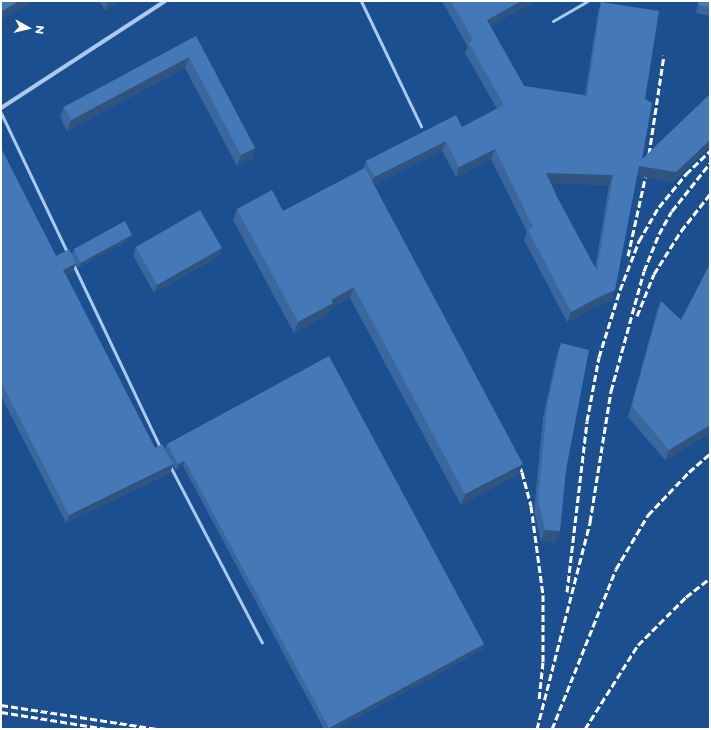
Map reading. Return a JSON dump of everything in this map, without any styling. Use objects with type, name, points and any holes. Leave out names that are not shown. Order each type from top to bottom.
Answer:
[{"type":"street","points":[[1,108],[165,1]]},
{"type":"lane","points":[[361,1],[421,126]]},
{"type":"lane","points":[[553,21],[587,1]]},
{"type":"lane","points":[[1,113],[164,453]]},
{"type":"lane","points":[[167,460],[262,643]]},
{"type":"building","points":[[1,1],[19,1],[1,12]]},
{"type":"building","points":[[451,1],[521,1],[487,20],[524,86],[587,96],[601,2],[659,11],[645,99],[652,103],[642,159],[710,94],[710,140],[676,172],[639,166],[615,290],[571,312],[528,230],[533,227],[495,149],[459,167],[446,141],[374,177],[366,161],[456,115],[462,127],[504,105],[469,43],[473,40]],"holes":[[[546,173],[613,175],[597,271],[557,197]]]},
{"type":"building","points":[[699,1],[710,1],[710,7],[699,5]]},
{"type":"building","points":[[196,36],[255,148],[241,155],[189,57],[71,120],[64,107]]},
{"type":"building","points":[[1,148],[56,256],[69,249],[76,263],[63,270],[155,448],[162,444],[173,464],[69,515],[1,382]]},
{"type":"building","points":[[365,168],[523,464],[465,494],[354,287],[331,300],[333,303],[298,322],[237,209],[272,190],[283,211]]},
{"type":"building","points":[[200,210],[222,248],[157,285],[136,247]]},
{"type":"building","points":[[125,221],[132,235],[80,263],[74,249]]},
{"type":"building","points":[[710,264],[710,425],[669,450],[632,406],[661,301],[681,320]]},
{"type":"building","points":[[561,343],[589,350],[566,470],[560,531],[545,530],[538,500],[547,406]]},
{"type":"building","points":[[329,356],[484,644],[329,728],[185,461],[178,464],[167,444]]},
{"type":"railway","points":[[628,256],[646,174],[664,55]]},
{"type":"railway","points":[[567,592],[587,421],[599,357],[620,290],[639,241],[659,207],[686,174],[710,151]]},
{"type":"railway","points":[[537,729],[590,522],[611,391],[644,271],[659,234],[672,211],[710,163]]},
{"type":"railway","points":[[637,316],[654,274],[681,231],[710,194]]},
{"type":"railway","points":[[552,729],[616,569],[648,515],[689,472],[710,454]]},
{"type":"railway","points":[[516,459],[522,472],[531,506],[543,595],[543,662],[539,700]]},
{"type":"railway","points":[[585,729],[638,645],[686,597],[710,578]]},
{"type":"railway","points":[[1,705],[157,729]]},
{"type":"railway","points":[[1,712],[107,729]]}]
